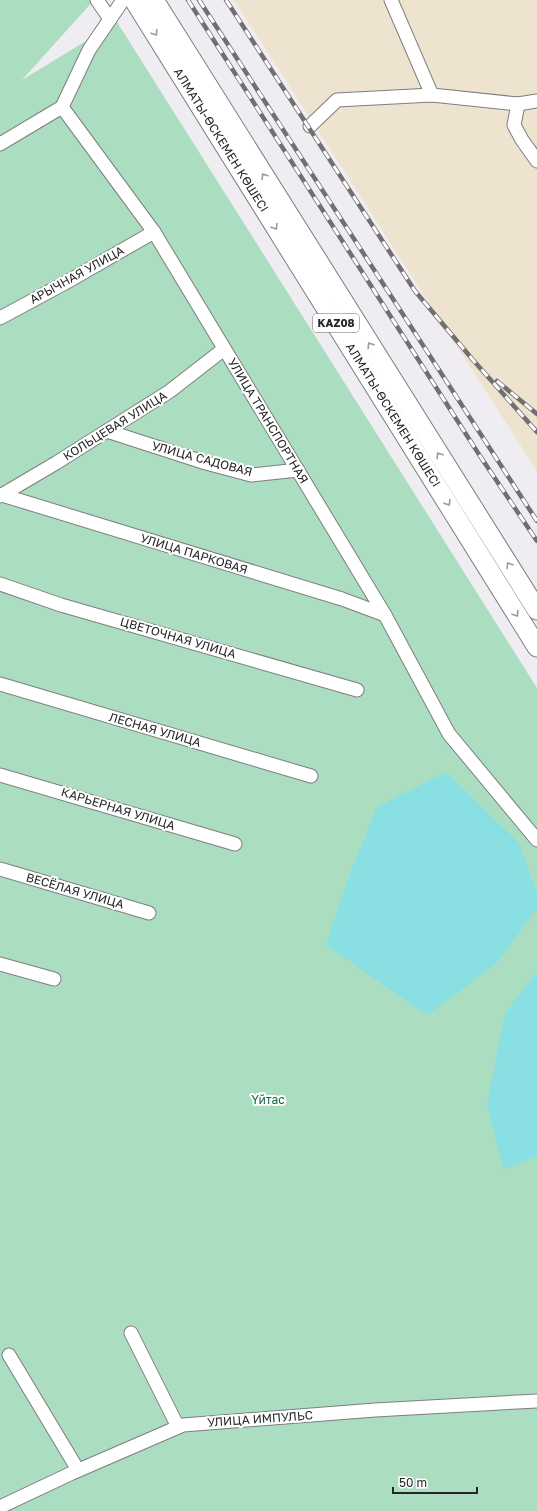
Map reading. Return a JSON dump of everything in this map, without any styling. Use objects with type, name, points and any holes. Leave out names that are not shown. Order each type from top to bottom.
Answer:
[{"type":"highway","name":"АЛМАТЫ-ӨСКЕМЕН КӨШЕСІ","points":[[134,0],[537,610]]},
{"type":"highway","name":"АЛМАТЫ-ӨСКЕМЕН КӨШЕСІ","points":[[154,0],[537,647]]},
{"type":"street","points":[[97,0],[110,19]]},
{"type":"street","points":[[0,144],[62,107],[89,50],[124,0]]},
{"type":"street","points":[[391,0],[432,95]]},
{"type":"street","points":[[310,126],[337,100],[432,95],[518,104],[537,100]]},
{"type":"street","points":[[518,104],[514,125],[522,140],[537,161]]},
{"type":"street","name":"УЛИЦА ТРАНСПОРТНАЯ","points":[[62,107],[154,232],[385,615],[449,734],[537,840]]},
{"type":"street","name":"АРЫЧНАЯ УЛИЦА","points":[[0,318],[154,232]]},
{"type":"street","name":"КОЛЬЦЕВАЯ УЛИЦА","points":[[1,495],[56,463],[170,391],[224,349]]},
{"type":"street","name":"УЛИЦА САДОВАЯ","points":[[107,431],[206,463],[251,475],[298,470]]},
{"type":"street","name":"УЛИЦА ПАРКОВАЯ","points":[[1,495],[342,599],[385,615]]},
{"type":"street","name":"ЦВЕТОЧНАЯ УЛИЦА","points":[[0,584],[61,605],[357,690]]},
{"type":"street","name":"ЛЕСНАЯ УЛИЦА","points":[[0,684],[310,776]]},
{"type":"street","name":"КАРЬЕРНАЯ УЛИЦА","points":[[0,775],[235,844]]},
{"type":"street","name":"ВЕСЁЛАЯ УЛИЦА","points":[[0,869],[149,913]]},
{"type":"street","points":[[0,964],[54,979]]},
{"type":"street","points":[[131,1333],[178,1427]]},
{"type":"street","points":[[9,1355],[78,1470]]},
{"type":"street","name":"УЛИЦА ИМПУЛЬС","points":[[0,1507],[78,1470],[183,1425],[375,1410],[537,1401]]},
{"type":"shaded area","points":[[234,0],[537,0],[537,471]]},
{"type":"green space","name":"Үйтас","points":[[0,0],[94,0],[22,80],[117,22],[537,688],[537,1511],[0,1511]]},
{"type":"water","points":[[446,772],[519,843],[537,893],[537,908],[496,964],[427,1015],[326,945],[346,884],[377,807]]},
{"type":"water","points":[[537,972],[537,1156],[503,1170],[487,1105],[505,1013]]},
{"type":"railway","points":[[188,0],[480,456],[537,541]]},
{"type":"railway","points":[[199,0],[537,521]]},
{"type":"railway","points":[[226,0],[415,291],[473,360],[537,432]]},
{"type":"railway","points":[[497,381],[537,414]]}]
